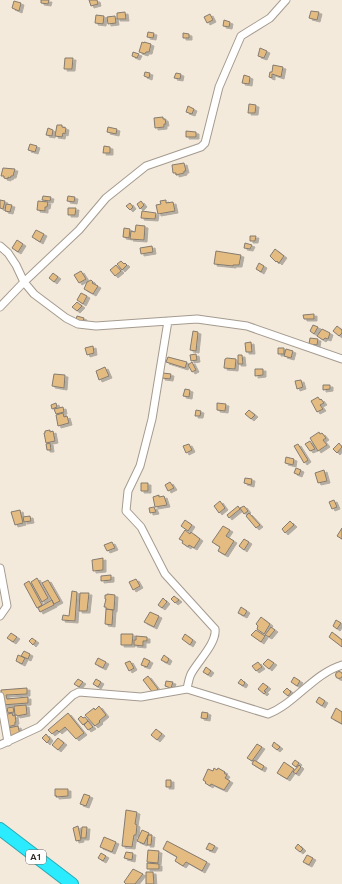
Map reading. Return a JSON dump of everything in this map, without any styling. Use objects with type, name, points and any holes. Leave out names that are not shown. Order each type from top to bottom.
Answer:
[{"type":"highway","name":"A1","points":[[0,830],[72,884]]},
{"type":"street","points":[[0,307],[79,230],[106,198],[146,166],[200,147],[205,143],[219,87],[242,36],[270,18],[286,0]]},
{"type":"street","points":[[0,246],[8,252],[24,282],[34,294],[66,318],[78,324],[96,326],[197,320],[247,326],[342,359]]},
{"type":"street","points":[[168,321],[152,420],[140,466],[128,491],[126,511],[141,526],[165,574],[216,629],[208,650],[191,674],[187,689]]},
{"type":"street","points":[[0,568],[6,606],[0,616]]},
{"type":"street","points":[[0,745],[39,727],[73,695],[79,692],[141,698],[187,689],[268,714],[278,710],[322,674],[342,665]]},
{"type":"street","points":[[0,696],[8,742]]},
{"type":"building","points":[[41,0],[49,0],[48,4],[41,3]]},
{"type":"building","points":[[89,0],[97,0],[98,4],[91,6]]},
{"type":"building","points":[[14,1],[21,3],[19,11],[12,8]]},
{"type":"building","points":[[311,11],[319,12],[317,20],[309,18]]},
{"type":"building","points":[[125,12],[126,19],[117,19],[117,13]]},
{"type":"building","points":[[210,14],[213,20],[207,23],[204,17]]},
{"type":"building","points":[[96,15],[104,16],[103,24],[95,23]]},
{"type":"building","points":[[115,16],[116,23],[108,24],[107,17]]},
{"type":"building","points":[[224,20],[230,22],[229,27],[223,26]]},
{"type":"building","points":[[148,32],[154,33],[153,38],[147,37]]},
{"type":"building","points":[[183,33],[189,34],[189,38],[183,38]]},
{"type":"building","points":[[142,42],[151,44],[149,52],[146,52],[145,54],[139,52]]},
{"type":"building","points":[[260,48],[267,51],[264,58],[258,56]]},
{"type":"building","points":[[133,52],[139,54],[137,58],[132,56]]},
{"type":"building","points":[[65,58],[73,58],[72,69],[64,69]]},
{"type":"building","points":[[273,65],[283,67],[281,77],[272,74],[272,78],[269,77],[270,72],[272,72]]},
{"type":"building","points":[[145,72],[150,73],[149,78],[144,76]]},
{"type":"building","points":[[176,73],[181,74],[180,79],[174,78]]},
{"type":"building","points":[[244,75],[250,77],[249,84],[242,83]]},
{"type":"building","points":[[249,104],[256,105],[255,113],[248,113]]},
{"type":"building","points":[[188,106],[194,109],[192,114],[186,112]]},
{"type":"building","points":[[163,117],[166,124],[164,124],[164,127],[155,128],[154,118]]},
{"type":"building","points":[[57,125],[62,125],[62,127],[66,128],[65,134],[63,133],[62,137],[55,136]]},
{"type":"building","points":[[108,127],[117,129],[116,134],[107,132]]},
{"type":"building","points":[[48,128],[53,130],[52,136],[46,135]]},
{"type":"building","points":[[186,131],[196,132],[196,137],[186,137]]},
{"type":"building","points":[[30,144],[37,146],[35,152],[28,150]]},
{"type":"building","points":[[104,146],[110,147],[110,153],[103,153]]},
{"type":"building","points":[[184,163],[186,171],[184,171],[184,173],[176,175],[176,173],[173,173],[172,165]]},
{"type":"building","points":[[3,168],[15,169],[13,176],[10,178],[8,177],[8,179],[1,176]]},
{"type":"building","points":[[43,196],[51,197],[50,201],[42,200]]},
{"type":"building","points":[[68,196],[75,197],[74,202],[67,201]]},
{"type":"building","points":[[0,200],[5,201],[3,209],[0,208]]},
{"type":"building","points":[[166,200],[166,203],[173,202],[175,211],[158,214],[156,205],[161,204],[160,201]]},
{"type":"building","points":[[38,201],[48,202],[47,207],[45,207],[45,211],[37,210]]},
{"type":"building","points":[[141,201],[144,205],[140,209],[137,204]]},
{"type":"building","points":[[130,203],[133,207],[130,210],[126,206]]},
{"type":"building","points":[[6,204],[12,205],[10,212],[5,211]]},
{"type":"building","points":[[68,208],[76,208],[75,215],[68,215]]},
{"type":"building","points":[[142,211],[156,213],[155,219],[141,218]]},
{"type":"building","points":[[136,225],[145,226],[144,240],[130,239],[131,231],[135,232]]},
{"type":"building","points":[[124,228],[130,229],[129,238],[123,237]]},
{"type":"building","points":[[36,230],[44,234],[40,242],[32,237]]},
{"type":"building","points":[[250,236],[256,236],[255,241],[250,241]]},
{"type":"building","points":[[17,240],[23,244],[18,252],[12,248]]},
{"type":"building","points":[[245,243],[252,245],[250,249],[244,248]]},
{"type":"building","points":[[152,246],[153,252],[141,254],[140,248]]},
{"type":"building","points":[[275,249],[284,256],[279,263],[270,256]]},
{"type":"building","points":[[216,251],[241,255],[239,265],[233,266],[214,264]]},
{"type":"building","points":[[121,261],[127,265],[122,270],[117,264]]},
{"type":"building","points":[[259,263],[264,266],[261,272],[256,269]]},
{"type":"building","points":[[116,265],[121,271],[115,276],[110,270]]},
{"type":"building","points":[[81,271],[86,279],[79,283],[74,275]]},
{"type":"building","points":[[53,273],[58,277],[54,282],[49,278]]},
{"type":"building","points":[[91,280],[93,282],[92,283],[98,286],[93,294],[84,289],[87,282]]},
{"type":"building","points":[[81,293],[87,296],[83,304],[77,300]]},
{"type":"building","points":[[77,302],[82,306],[77,311],[72,307]]},
{"type":"building","points":[[314,314],[314,319],[304,319],[303,315]]},
{"type":"building","points":[[77,316],[84,318],[83,321],[76,320]]},
{"type":"building","points":[[313,325],[318,327],[314,334],[310,331]]},
{"type":"building","points":[[337,326],[342,330],[342,333],[339,336],[333,331]]},
{"type":"building","points":[[322,329],[330,333],[328,339],[325,338],[323,340],[317,336]]},
{"type":"building","points":[[193,331],[198,332],[196,351],[190,350]]},
{"type":"building","points":[[310,338],[318,339],[317,345],[309,344]]},
{"type":"building","points":[[251,342],[252,352],[246,352],[245,343]]},
{"type":"building","points":[[93,346],[94,353],[87,355],[85,348]]},
{"type":"building","points":[[278,348],[284,348],[284,354],[278,354]]},
{"type":"building","points":[[286,349],[293,351],[291,358],[284,356]]},
{"type":"building","points":[[196,354],[197,360],[191,361],[190,355]]},
{"type":"building","points":[[238,355],[242,355],[243,364],[238,364]]},
{"type":"building","points":[[168,357],[187,362],[185,368],[166,362]]},
{"type":"building","points":[[225,359],[236,359],[235,369],[224,368]]},
{"type":"building","points":[[192,362],[196,370],[192,372],[188,365]]},
{"type":"building","points":[[105,367],[109,376],[99,380],[96,371]]},
{"type":"building","points":[[255,369],[263,369],[263,375],[255,376]]},
{"type":"building","points":[[163,373],[171,374],[170,379],[162,378]]},
{"type":"building","points":[[54,374],[65,375],[64,388],[52,386]]},
{"type":"building","points":[[301,380],[303,387],[297,389],[295,381]]},
{"type":"building","points":[[323,385],[330,385],[330,389],[323,390]]},
{"type":"building","points":[[185,389],[190,390],[189,397],[183,396]]},
{"type":"building","points":[[318,397],[324,403],[320,405],[323,409],[317,412],[311,401]]},
{"type":"building","points":[[56,403],[57,407],[52,409],[51,405]]},
{"type":"building","points":[[217,403],[226,404],[225,411],[217,410]]},
{"type":"building","points":[[63,407],[64,412],[56,414],[54,409]]},
{"type":"building","points":[[196,410],[201,411],[200,416],[195,416]]},
{"type":"building","points":[[249,410],[255,415],[251,419],[245,414]]},
{"type":"building","points":[[63,413],[64,417],[67,416],[69,423],[58,426],[56,415]]},
{"type":"building","points":[[50,430],[50,432],[53,431],[55,441],[46,443],[44,433],[45,431]]},
{"type":"building","points":[[319,432],[326,438],[323,440],[327,445],[318,451],[310,438]]},
{"type":"building","points":[[310,441],[315,449],[310,451],[305,444]]},
{"type":"building","points":[[50,443],[51,450],[47,450],[46,444]]},
{"type":"building","points":[[339,443],[342,447],[337,453],[333,449]]},
{"type":"building","points":[[189,444],[192,450],[186,453],[183,446]]},
{"type":"building","points":[[298,444],[308,460],[304,463],[294,446]]},
{"type":"building","points":[[286,457],[294,459],[293,465],[285,463]]},
{"type":"building","points":[[296,468],[301,470],[299,475],[294,473]]},
{"type":"building","points":[[324,470],[327,481],[318,483],[315,473]]},
{"type":"building","points":[[245,478],[252,479],[251,485],[244,483]]},
{"type":"building","points":[[170,482],[174,488],[168,491],[165,485]]},
{"type":"building","points":[[141,483],[148,483],[148,491],[141,491]]},
{"type":"building","points":[[159,495],[159,497],[164,496],[167,505],[155,507],[153,497]]},
{"type":"building","points":[[334,500],[337,507],[332,509],[329,502]]},
{"type":"building","points":[[220,501],[225,508],[219,513],[214,506]]},
{"type":"building","points":[[238,506],[240,509],[229,518],[227,515]]},
{"type":"building","points":[[244,506],[248,511],[244,514],[240,508]]},
{"type":"building","points":[[154,507],[156,512],[150,513],[149,508]]},
{"type":"building","points":[[20,510],[23,523],[15,525],[11,512]]},
{"type":"building","points":[[249,513],[260,525],[256,528],[246,516]]},
{"type":"building","points":[[30,516],[31,521],[24,522],[23,517]]},
{"type":"building","points":[[185,520],[192,525],[188,531],[181,526]]},
{"type":"building","points":[[290,521],[294,525],[285,533],[282,529]]},
{"type":"building","points":[[223,526],[230,530],[226,536],[234,541],[225,555],[218,551],[220,547],[212,542]]},
{"type":"building","points":[[342,528],[342,539],[337,536]]},
{"type":"building","points":[[185,530],[190,534],[191,532],[200,539],[194,548],[189,545],[188,547],[179,539]]},
{"type":"building","points":[[244,539],[249,542],[244,550],[239,546]]},
{"type":"building","points":[[112,542],[115,548],[107,551],[104,545]]},
{"type":"building","points":[[103,558],[103,570],[93,571],[92,560]]},
{"type":"building","points":[[111,575],[111,580],[101,581],[101,576]]},
{"type":"building","points":[[37,578],[48,598],[42,602],[31,582]]},
{"type":"building","points":[[136,579],[140,586],[133,590],[129,582]]},
{"type":"building","points":[[48,580],[60,601],[54,604],[42,583]]},
{"type":"building","points":[[29,581],[42,605],[37,608],[24,584]]},
{"type":"building","points":[[72,591],[77,592],[75,621],[62,620],[63,615],[69,616]]},
{"type":"building","points":[[80,593],[89,593],[87,611],[79,611]]},
{"type":"building","points":[[105,595],[115,595],[114,610],[106,609],[106,607],[104,607],[106,599]]},
{"type":"building","points":[[174,596],[179,600],[175,603],[171,599]]},
{"type":"building","points":[[163,598],[167,602],[162,608],[158,605]]},
{"type":"building","points":[[52,600],[54,605],[40,612],[38,608]]},
{"type":"building","points":[[241,607],[247,611],[244,616],[238,613]]},
{"type":"building","points":[[106,609],[113,610],[112,625],[105,624]]},
{"type":"building","points":[[150,612],[159,616],[154,627],[144,622]]},
{"type":"building","points":[[261,617],[270,624],[264,634],[257,629],[258,626],[256,624]]},
{"type":"building","points":[[336,620],[341,623],[337,629],[333,626]]},
{"type":"building","points":[[271,627],[275,630],[269,637],[265,635]]},
{"type":"building","points":[[256,630],[265,636],[261,642],[251,635]]},
{"type":"building","points":[[332,632],[342,640],[342,647],[329,637]]},
{"type":"building","points":[[11,633],[17,637],[13,642],[7,638]]},
{"type":"building","points":[[121,634],[133,634],[132,645],[121,645]]},
{"type":"building","points":[[185,634],[193,640],[190,645],[182,639]]},
{"type":"building","points":[[136,636],[147,637],[147,641],[143,641],[143,646],[134,645]]},
{"type":"building","points":[[32,638],[36,641],[33,645],[29,641]]},
{"type":"building","points":[[24,651],[30,654],[28,659],[21,656]]},
{"type":"building","points":[[18,655],[25,658],[22,664],[16,661]]},
{"type":"building","points":[[164,655],[169,659],[167,663],[161,660]]},
{"type":"building","points":[[98,658],[106,662],[103,668],[95,664]]},
{"type":"building","points":[[144,658],[150,661],[147,667],[141,665]]},
{"type":"building","points":[[268,659],[274,663],[269,669],[263,664]]},
{"type":"building","points":[[130,661],[134,668],[129,671],[125,663]]},
{"type":"building","points":[[258,662],[262,667],[256,671],[252,666]]},
{"type":"building","points":[[206,667],[211,671],[208,675],[203,672]]},
{"type":"building","points":[[339,672],[342,675],[339,678],[336,675]]},
{"type":"building","points":[[148,676],[158,689],[153,693],[143,680]]},
{"type":"building","points":[[294,677],[300,681],[297,686],[291,682]]},
{"type":"building","points":[[78,679],[83,682],[79,687],[74,684]]},
{"type":"building","points":[[96,679],[101,682],[98,687],[93,684]]},
{"type":"building","points":[[241,679],[245,683],[243,686],[238,683]]},
{"type":"building","points":[[166,681],[173,682],[171,688],[165,686]]},
{"type":"building","points":[[263,683],[268,687],[264,691],[266,692],[264,694],[258,689]]},
{"type":"building","points":[[27,688],[27,694],[6,695],[7,699],[28,697],[28,703],[2,705],[1,690]]},
{"type":"building","points":[[287,688],[291,692],[288,696],[283,692]]},
{"type":"building","points":[[319,697],[325,701],[322,706],[316,702]]},
{"type":"building","points":[[26,705],[27,714],[15,715],[14,706]]},
{"type":"building","points":[[99,706],[106,715],[95,726],[85,715],[94,708],[95,710]]},
{"type":"building","points":[[13,707],[14,712],[8,713],[7,708]]},
{"type":"building","points":[[336,708],[342,712],[342,724],[331,718]]},
{"type":"building","points":[[202,712],[208,713],[207,719],[201,718]]},
{"type":"building","points":[[12,713],[13,716],[15,715],[15,725],[7,727],[4,715]]},
{"type":"building","points":[[68,713],[84,733],[76,739],[65,727],[59,732],[57,730],[52,734],[48,730]]},
{"type":"building","points":[[81,716],[83,718],[85,717],[88,721],[83,725],[78,719]]},
{"type":"building","points":[[88,721],[93,727],[88,730],[84,725]]},
{"type":"building","points":[[18,726],[20,735],[10,737],[8,728]]},
{"type":"building","points":[[156,729],[162,734],[157,740],[151,735]]},
{"type":"building","points":[[46,734],[50,739],[47,743],[42,738]]},
{"type":"building","points":[[58,738],[64,743],[58,750],[52,745]]},
{"type":"building","points":[[274,742],[280,747],[277,750],[272,746]]},
{"type":"building","points":[[257,744],[262,747],[252,761],[247,758]]},
{"type":"building","points":[[254,760],[264,766],[262,770],[252,764]]},
{"type":"building","points":[[295,760],[299,763],[296,767],[292,764]]},
{"type":"building","points":[[284,762],[294,769],[287,779],[277,773]]},
{"type":"building","points":[[299,765],[301,767],[296,774],[293,772]]},
{"type":"building","points":[[214,768],[217,770],[218,768],[225,772],[224,773],[227,775],[225,778],[230,781],[224,790],[211,784],[210,786],[203,780],[208,769],[213,771]]},
{"type":"building","points":[[166,780],[171,780],[171,787],[166,787]]},
{"type":"building","points":[[55,789],[68,789],[68,796],[56,797]]},
{"type":"building","points":[[84,794],[90,796],[86,806],[80,804]]},
{"type":"building","points":[[126,810],[137,812],[135,824],[137,825],[136,835],[134,835],[132,847],[122,846]]},
{"type":"building","points":[[78,826],[81,840],[76,841],[73,828]]},
{"type":"building","points":[[82,827],[87,827],[86,838],[81,838]]},
{"type":"building","points":[[142,830],[149,833],[144,844],[137,841]]},
{"type":"building","points":[[148,835],[152,835],[151,845],[147,845]]},
{"type":"building","points":[[104,837],[116,842],[112,852],[100,847]]},
{"type":"building","points":[[167,841],[207,862],[202,871],[186,862],[183,866],[175,861],[177,857],[163,849]]},
{"type":"building","points":[[209,843],[215,846],[212,851],[206,849]]},
{"type":"building","points":[[298,844],[303,849],[300,852],[295,848]]},
{"type":"building","points":[[148,850],[159,851],[158,863],[147,862]]},
{"type":"building","points":[[126,852],[133,853],[132,860],[124,858]]},
{"type":"building","points":[[101,853],[106,856],[103,861],[98,858]]},
{"type":"building","points":[[307,855],[313,858],[309,865],[303,862]]},
{"type":"building","points":[[147,863],[159,864],[159,869],[147,869]]},
{"type":"building","points":[[133,869],[143,874],[135,884],[126,884],[124,882]]},
{"type":"building","points":[[146,872],[153,872],[154,884],[146,884]]}]
